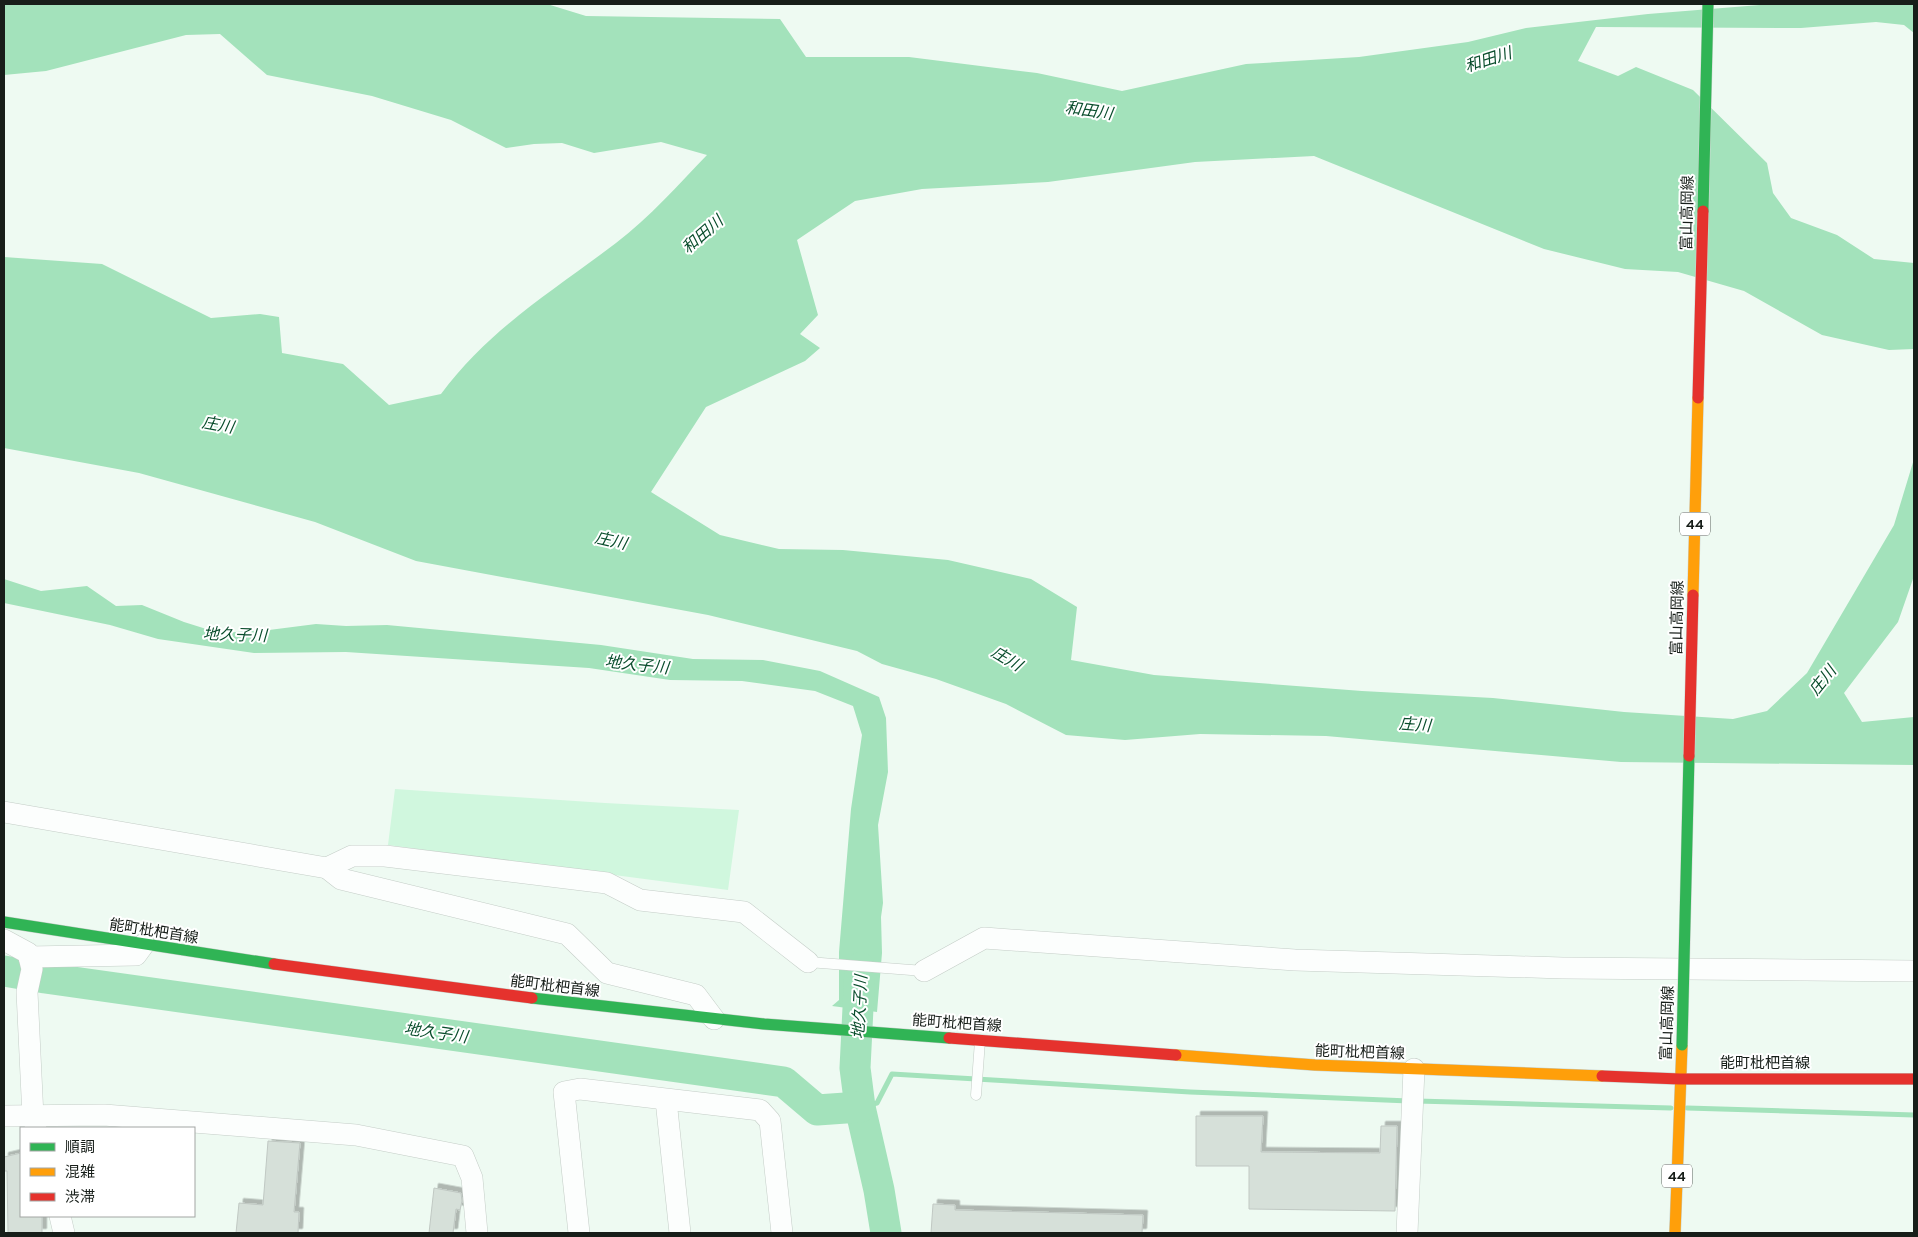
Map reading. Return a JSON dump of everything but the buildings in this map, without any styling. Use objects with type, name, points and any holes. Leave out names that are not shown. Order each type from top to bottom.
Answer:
[{"type":"main road","name":"富山高岡線","points":[[1675,1233],[1682,1045],[1708,4]]},
{"type":"main road","name":"能町枇杷首線","points":[[4,922],[438,986],[714,1019],[791,1026],[1315,1065],[1680,1079],[1914,1079]]},
{"type":"street","points":[[4,812],[327,868],[341,879],[567,934],[607,974],[696,995],[714,1019]]},
{"type":"street","points":[[327,868],[352,856],[385,856],[607,883],[640,900],[744,912],[808,962]]},
{"type":"street","points":[[924,971],[984,938],[1295,960],[1563,968],[1914,971]]},
{"type":"street","points":[[4,940],[28,953],[32,969],[27,992],[35,1123]]},
{"type":"street","points":[[29,957],[136,955],[144,944]]},
{"type":"street","points":[[1407,1233],[1414,1069]]},
{"type":"street","points":[[579,1233],[564,1092],[580,1090],[760,1110],[770,1121],[782,1233]]},
{"type":"street","points":[[666,1100],[680,1233]]},
{"type":"street","points":[[4,1116],[35,1123],[104,1115],[356,1135],[463,1156],[472,1178],[477,1233]]},
{"type":"street","points":[[60,1217],[64,1233]]},
{"type":"lane","points":[[808,962],[924,971]]},
{"type":"lane","points":[[976,1095],[980,1040]]},
{"type":"shaded area","points":[[395,789],[739,810],[728,890],[388,845]]},
{"type":"water","points":[[4,4],[547,4],[586,16],[780,19],[806,57],[909,57],[1037,73],[1122,91],[1246,64],[1359,57],[1468,42],[1526,28],[1648,14],[1772,4],[1914,4],[1914,33],[1904,25],[1876,22],[1801,28],[1596,27],[1578,61],[1618,76],[1636,67],[1693,90],[1767,163],[1773,193],[1791,218],[1837,235],[1874,259],[1914,263],[1914,349],[1889,350],[1822,335],[1744,291],[1678,272],[1625,269],[1544,249],[1314,156],[1195,162],[1048,182],[922,189],[855,201],[797,240],[818,315],[800,334],[820,348],[805,361],[706,407],[651,492],[720,535],[779,549],[843,550],[948,560],[1031,579],[1077,607],[1071,660],[1154,675],[1362,691],[1493,698],[1624,712],[1733,719],[1767,711],[1807,673],[1894,525],[1914,459],[1914,576],[1898,622],[1844,693],[1862,722],[1914,717],[1914,765],[1621,762],[1326,736],[1200,734],[1125,740],[1066,735],[1006,704],[936,679],[882,664],[857,651],[708,615],[416,561],[315,522],[139,473],[4,448],[4,257],[102,264],[211,318],[260,314],[279,317],[282,353],[343,364],[389,405],[441,394],[480,349],[501,330],[628,233],[707,155],[661,142],[594,153],[562,143],[506,148],[451,120],[372,96],[267,75],[220,34],[186,35],[46,71],[4,75]]},
{"type":"water","points":[[4,579],[41,591],[87,586],[116,606],[142,605],[184,622],[219,633],[269,630],[316,624],[346,626],[387,625],[601,645],[693,659],[763,660],[820,671],[879,697],[886,718],[888,772],[878,825],[883,903],[881,917],[882,953],[877,1012],[832,1006],[839,1000],[839,952],[851,809],[862,735],[853,706],[815,691],[742,681],[670,680],[589,668],[346,652],[254,653],[158,639],[110,625],[4,603]]},
{"type":"waterway","name":"地久子川","points":[[860,968],[855,1068],[860,1107],[879,1190],[886,1233]]},
{"type":"waterway","name":"地久子川","points":[[4,971],[784,1082],[817,1110],[860,1107]]},
{"type":"waterway","points":[[860,1107],[877,1103],[892,1074],[1190,1092],[1409,1101]]},
{"type":"waterway","points":[[1417,1101],[1671,1108]]},
{"type":"waterway","points":[[1687,1108],[1914,1115]]},
{"type":"traffic: fast","points":[[1703,211],[1708,4]]},
{"type":"traffic: fast","points":[[1682,1045],[1689,756]]},
{"type":"traffic: fast","points":[[4,922],[274,964]]},
{"type":"traffic: fast","points":[[532,998],[764,1024],[949,1038]]},
{"type":"traffic: slow","points":[[1693,595],[1698,398]]},
{"type":"traffic: slow","points":[[1675,1233],[1682,1045]]},
{"type":"traffic: slow","points":[[1176,1055],[1315,1065],[1602,1076]]},
{"type":"traffic: jam","points":[[1698,398],[1703,211]]},
{"type":"traffic: jam","points":[[1689,756],[1693,595]]},
{"type":"traffic: jam","points":[[274,964],[532,998]]},
{"type":"traffic: jam","points":[[949,1038],[1176,1055]]},
{"type":"traffic: jam","points":[[1602,1076],[1680,1079],[1914,1079]]},
{"type":"water label","name":"和田川","points":[[1488,59]]},
{"type":"water label","name":"和田川","points":[[1089,110]]},
{"type":"water label","name":"和田川","points":[[702,234]]},
{"type":"water label","name":"庄川","points":[[218,424]]},
{"type":"water label","name":"庄川","points":[[611,540]]},
{"type":"water label","name":"庄川","points":[[1007,658]]},
{"type":"water label","name":"庄川","points":[[1822,680]]},
{"type":"water label","name":"庄川","points":[[1415,724]]}]
